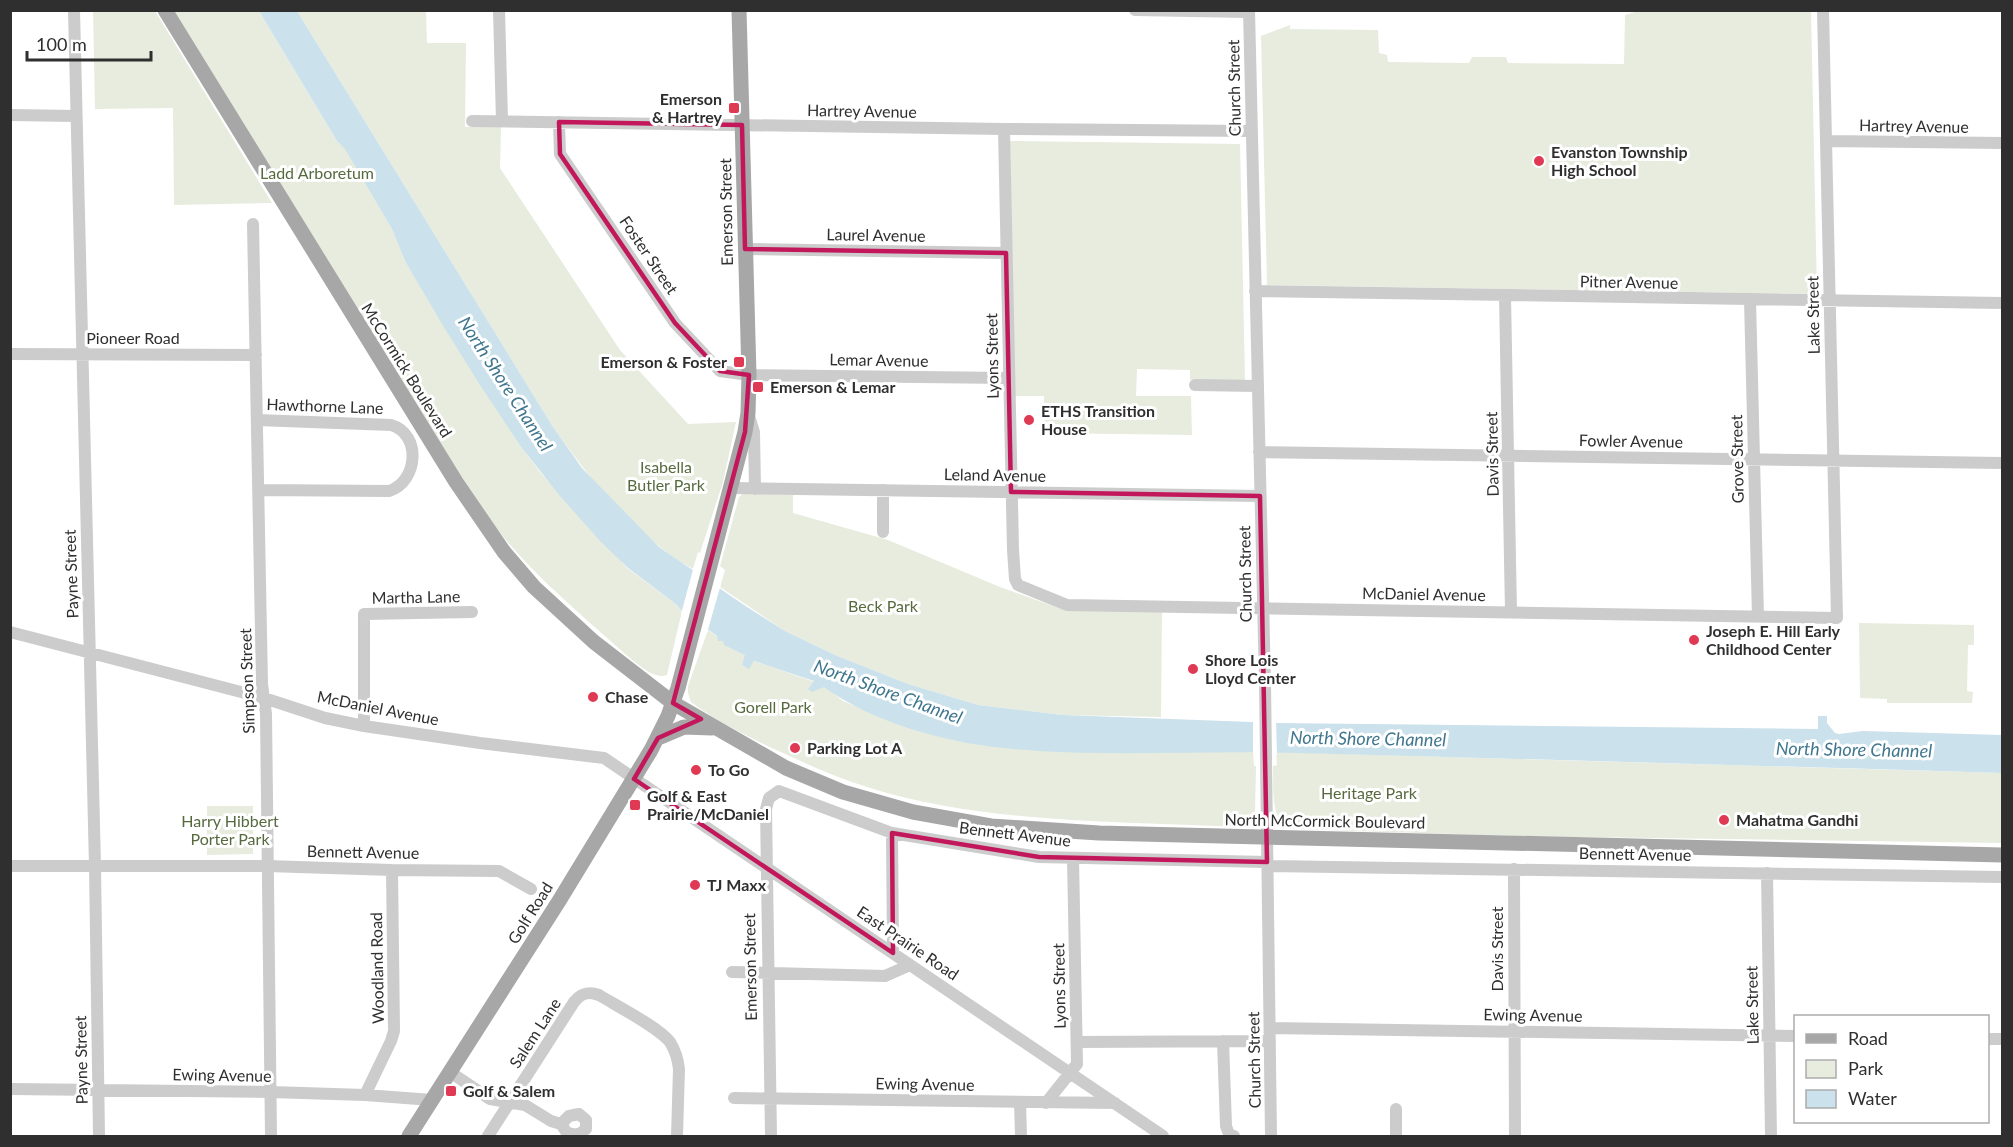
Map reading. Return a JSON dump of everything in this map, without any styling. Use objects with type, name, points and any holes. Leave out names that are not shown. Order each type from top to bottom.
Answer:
[{"type":"main road","name":"McCormick Boulevard","points":[[165,10],[375,353],[492,536],[550,603],[594,642],[673,703]]},
{"type":"main road","name":"Emerson Street","points":[[673,703],[748,413],[749,375],[739,10]]},
{"type":"main road","name":"North McCormick Boulevard","points":[[673,703],[768,759],[817,782],[913,812],[991,826],[1099,833],[1267,838],[2002,855]]},
{"type":"main road","name":"Golf Road","points":[[409,1137],[634,779],[658,738],[673,703]]},
{"type":"main road","points":[[658,738],[684,727],[717,728]]},
{"type":"street","name":"Payne Street","points":[[74,10],[95,866],[99,1137]]},
{"type":"street","points":[[499,10],[502,121]]},
{"type":"street","points":[[1135,10],[1249,11]]},
{"type":"street","name":"Lake Street","points":[[1823,10],[1837,618]]},
{"type":"street","name":"Church Street","points":[[1249,11],[1265,707],[1271,1137]]},
{"type":"street","points":[[10,115],[76,116]]},
{"type":"street","name":"Hartrey Avenue","points":[[472,121],[1252,131]]},
{"type":"street","name":"Foster Street","points":[[560,122],[560,154],[675,323],[720,371],[749,375]]},
{"type":"street","name":"Lyons Street","points":[[1004,129],[1011,492],[1016,582]]},
{"type":"street","name":"Hartrey Avenue","points":[[1826,141],[2002,143]]},
{"type":"street","name":"Simpson Street","points":[[253,224],[258,490],[266,714],[271,1137]]},
{"type":"street","name":"Laurel Avenue","points":[[745,249],[1006,253]]},
{"type":"street","name":"Pitner Avenue","points":[[1255,291],[2002,303]]},
{"type":"street","name":"Davis Street","points":[[1505,296],[1511,612]]},
{"type":"street","name":"Grove Street","points":[[1750,300],[1758,616]]},
{"type":"street","name":"Pioneer Road","points":[[10,354],[256,355]]},
{"type":"street","name":"Lemar Avenue","points":[[749,375],[1009,378]]},
{"type":"street","points":[[1195,385],[1257,386]]},
{"type":"street","name":"Emerson Street","points":[[748,413],[754,432],[755,489]]},
{"type":"street","name":"Hawthorne Lane","points":[[257,420],[391,425],[398,427],[409,438],[413,456],[406,479],[396,489],[388,491],[258,490]]},
{"type":"street","name":"Fowler Avenue","points":[[1259,452],[2002,463]]},
{"type":"street","name":"Leland Avenue","points":[[730,488],[1260,496]]},
{"type":"street","points":[[883,490],[883,532]]},
{"type":"street","name":"McDaniel Avenue","points":[[1016,582],[1021,588],[1067,605],[1837,618]]},
{"type":"street","name":"Martha Lane","points":[[364,726],[364,614],[472,612]]},
{"type":"street","name":"McDaniel Avenue","points":[[10,632],[264,698],[325,718],[480,743],[604,758],[634,779]]},
{"type":"street","name":"East Prairie Road","points":[[634,779],[1163,1137]]},
{"type":"street","name":"Bennett Avenue","points":[[769,798],[779,791],[892,833],[1039,857],[1267,864],[2002,877]]},
{"type":"street","name":"Emerson Street","points":[[769,798],[766,809],[766,867],[771,1137]]},
{"type":"street","points":[[892,833],[893,953]]},
{"type":"street","name":"Lyons Street","points":[[1046,1103],[1077,1064],[1073,858]]},
{"type":"street","name":"Bennett Avenue","points":[[10,866],[267,866],[499,871],[531,889]]},
{"type":"street","name":"Davis Street","points":[[1514,869],[1515,1137]]},
{"type":"street","name":"Woodland Road","points":[[365,1095],[392,1041],[394,1031],[392,870]]},
{"type":"street","name":"Lake Street","points":[[1767,873],[1771,1137]]},
{"type":"street","points":[[732,972],[885,976],[910,965]]},
{"type":"street","name":"Salem Lane","points":[[488,1137],[574,1002],[582,994],[590,992],[599,995],[658,1032],[672,1046],[679,1069],[677,1137]]},
{"type":"street","name":"Ewing Avenue","points":[[1077,1042],[1223,1041],[1270,1034],[1514,1031],[1794,1036]]},
{"type":"street","points":[[1223,1041],[1226,1126],[1229,1134],[1234,1137]]},
{"type":"street","points":[[450,1072],[490,1099],[525,1105],[551,1121],[561,1124]]},
{"type":"street","name":"Ewing Avenue","points":[[10,1089],[271,1092],[432,1100]]},
{"type":"street","name":"Ewing Avenue","points":[[734,1098],[1115,1103]]},
{"type":"street","points":[[1020,1102],[1021,1137]]},
{"type":"street","points":[[1396,1108],[1396,1137]]},
{"type":"highlighted area","points":[[559,122],[742,125],[745,249],[1006,253],[1011,492],[1260,496],[1267,862],[1039,857],[892,833],[893,953],[634,779],[658,738],[701,719],[673,703],[745,432],[749,375],[720,371],[675,323],[560,154]]},
{"type":"green space","points":[[93,11],[155,11],[272,203],[174,205],[173,108],[95,109]]},
{"type":"green space","name":"Ladd Arboretum","points":[[174,11],[259,11],[337,141],[345,148],[392,229],[405,261],[521,447],[540,472],[627,568],[682,611],[667,675],[655,675],[640,666],[546,583],[499,532],[434,436]]},
{"type":"green space","name":"Isabella Butler Park","points":[[297,11],[426,11],[427,43],[466,43],[465,127],[501,127],[500,168],[620,350],[688,424],[736,422],[723,482],[693,569],[653,541],[616,506],[553,427]]},
{"type":"green space","name":"Evanston Township High School","points":[[1638,11],[1811,11],[1817,294],[1267,285],[1261,36],[1290,25],[1290,29],[1378,30],[1379,53],[1387,55],[1388,62],[1469,63],[1472,57],[1506,57],[1508,63],[1624,64],[1625,15]]},
{"type":"green space","points":[[1009,141],[1240,144],[1245,380],[1190,380],[1190,370],[1137,369],[1136,396],[1191,396],[1192,435],[1045,433],[1044,396],[1015,396]]},
{"type":"green space","name":"Beck Park","points":[[744,493],[793,495],[793,513],[888,540],[1000,587],[1067,611],[1162,611],[1161,717],[1063,715],[978,705],[908,684],[835,655],[785,631],[720,587],[725,570],[720,566],[739,497]]},
{"type":"green space","points":[[1859,623],[1974,625],[1974,645],[1968,645],[1967,691],[1973,692],[1972,703],[1887,703],[1887,699],[1860,698]]},
{"type":"green space","name":"Gorell Park","points":[[708,630],[746,655],[742,665],[749,668],[754,661],[815,682],[808,689],[824,686],[843,701],[894,722],[965,742],[1003,748],[1124,753],[1253,751],[1254,766],[1256,766],[1255,814],[1249,822],[1238,827],[1051,819],[957,808],[911,799],[835,776],[723,723],[691,702],[688,686]]},
{"type":"green space","name":"Heritage Park","points":[[1276,752],[2002,773],[2002,843],[1515,836],[1293,829],[1280,821],[1274,804],[1273,766],[1277,765]]},
{"type":"green space","name":"Harry Hibbert Porter Park","points":[[207,806],[253,806],[253,854],[207,855]]},
{"type":"water","name":"North Shore Channel","points":[[259,11],[297,11],[553,427],[582,468],[659,547],[785,631],[835,655],[908,684],[978,705],[1063,715],[1276,723],[1818,729],[1818,716],[1827,716],[1827,723],[1835,733],[1839,734],[1863,731],[2002,735],[2002,773],[1260,752],[1076,753],[1003,748],[957,741],[886,720],[824,687],[812,692],[808,689],[814,681],[754,661],[749,669],[742,665],[745,655],[724,645],[723,641],[718,641],[717,636],[628,568],[601,542],[521,447],[442,324],[405,261],[392,229]]},
{"type":"pier","points":[[694,566],[721,584],[707,633],[681,614]]},
{"type":"pier","points":[[1253,718],[1276,720],[1277,755],[1253,754]]},
{"type":"place","name":"Emerson & Hartrey","points":[[734,108]]},
{"type":"place","name":"Evanston Township High School","points":[[1539,161]]},
{"type":"place","name":"Emerson & Foster","points":[[739,362]]},
{"type":"place","name":"Emerson & Lemar","points":[[758,387]]},
{"type":"place","name":"ETHS Transition House","points":[[1029,420]]},
{"type":"place","name":"Joseph E. Hill Early Childhood Center","points":[[1694,640]]},
{"type":"place","name":"Shore Lois Lloyd Center","points":[[1193,669]]},
{"type":"place","name":"Chase","points":[[593,697]]},
{"type":"place","name":"Parking Lot A","points":[[795,748]]},
{"type":"place","name":"To Go","points":[[696,770]]},
{"type":"place","name":"Golf & East Prairie/McDaniel","points":[[635,805]]},
{"type":"place","name":"Mahatma Gandhi","points":[[1724,820]]},
{"type":"place","name":"TJ Maxx","points":[[695,885]]},
{"type":"place","name":"Golf & Salem","points":[[451,1091]]}]
